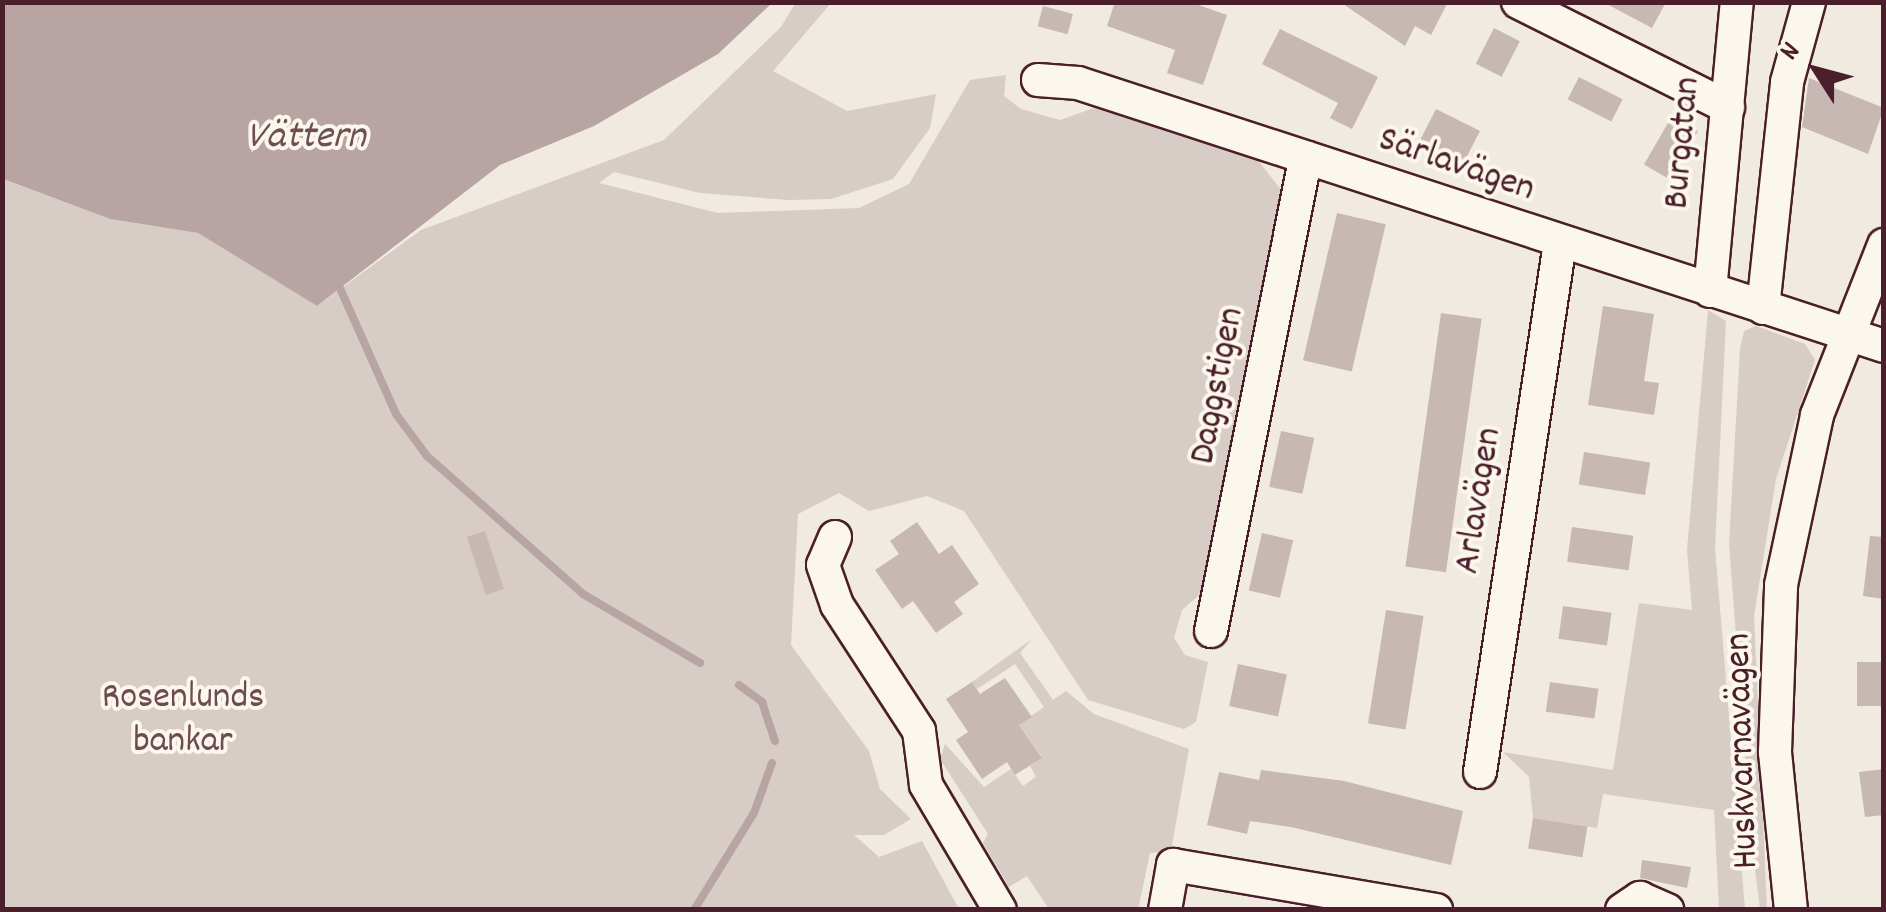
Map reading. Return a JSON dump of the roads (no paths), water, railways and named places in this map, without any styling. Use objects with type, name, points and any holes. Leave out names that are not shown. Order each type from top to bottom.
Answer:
[{"type":"street","points":[[1518,2],[1728,107]]},
{"type":"street","name":"Burgatan","points":[[1710,290],[1737,2]]},
{"type":"street","points":[[1764,308],[1787,82],[1809,2]]},
{"type":"street","name":"Särlavägen","points":[[1038,80],[1078,83],[1884,346]]},
{"type":"street","name":"Daggstigen","points":[[1211,631],[1306,157]]},
{"type":"street","name":"Arlavägen","points":[[1480,772],[1560,243]]},
{"type":"street","name":"Huskvarnavägen","points":[[1791,910],[1776,752],[1780,585],[1812,431],[1884,245]]},
{"type":"street","points":[[834,537],[823,565],[837,605],[919,732],[926,784],[1000,910]]},
{"type":"street","points":[[1164,910],[1173,865],[1436,910]]},
{"type":"street","points":[[1622,910],[1640,898],[1667,910]]},
{"type":"water","name":"Vättern","points":[[2,3],[772,3],[718,54],[594,126],[500,165],[317,306],[198,233],[110,219],[3,179]]},
{"type":"waterway","points":[[339,286],[396,414],[427,456],[583,594],[700,663]]},
{"type":"waterway","points":[[739,685],[762,702],[775,741]]},
{"type":"waterway","points":[[694,910],[754,813],[772,763]]},
{"type":"park label","name":"Rosenlunds bankar","points":[[183,721]]}]
